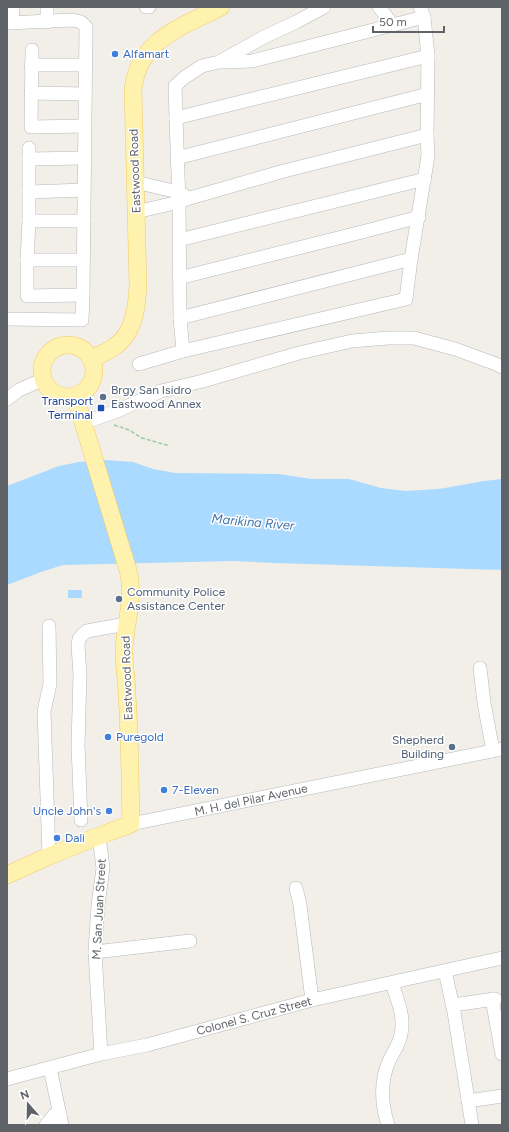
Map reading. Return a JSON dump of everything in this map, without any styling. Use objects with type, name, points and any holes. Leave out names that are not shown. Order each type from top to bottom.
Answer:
[{"type":"main road","name":"Eastwood Road","points":[[91,359],[115,347],[122,340],[128,331],[136,311],[136,212],[132,91],[136,71],[147,53],[155,44],[169,33],[221,7]]},
{"type":"main road","points":[[73,346],[84,351],[91,359],[94,369],[94,376],[87,389],[82,393],[75,396],[62,396],[56,394],[47,385],[44,379],[43,366],[45,360],[54,350],[60,347],[73,346]]},
{"type":"main road","name":"Eastwood Road","points":[[75,396],[130,576],[131,590],[126,624],[124,653],[132,824]]},
{"type":"main road","name":"M. H. del Pilar Avenue","points":[[7,875],[49,856],[132,824]]},
{"type":"street","points":[[7,319],[82,320],[83,295],[86,27],[81,22],[73,20],[10,23],[13,7]]},
{"type":"street","points":[[47,7],[47,22]]},
{"type":"street","points":[[219,62],[264,37],[324,7]]},
{"type":"street","points":[[379,7],[392,24]]},
{"type":"street","points":[[139,364],[183,352],[406,299],[428,156],[428,56],[422,12],[392,24],[252,61],[219,62],[202,66],[185,77],[176,86],[177,158],[182,197],[179,240],[179,278],[183,352]]},
{"type":"street","points":[[32,50],[31,127],[84,126]]},
{"type":"street","points":[[176,118],[428,56]]},
{"type":"street","points":[[31,65],[85,65]]},
{"type":"street","points":[[31,94],[85,94]]},
{"type":"street","points":[[177,158],[428,94]]},
{"type":"street","points":[[136,212],[182,197],[427,136]]},
{"type":"street","points":[[83,295],[27,296],[27,260],[29,221],[29,154],[84,158]]},
{"type":"street","points":[[179,240],[425,179]]},
{"type":"street","points":[[135,182],[182,197]]},
{"type":"street","points":[[29,192],[84,190]]},
{"type":"street","points":[[179,278],[419,217]]},
{"type":"street","points":[[29,221],[84,221]]},
{"type":"street","points":[[180,318],[411,259]]},
{"type":"street","points":[[27,260],[83,260]]},
{"type":"street","points":[[86,431],[117,411],[161,391],[202,381],[299,353],[352,341],[388,338],[414,338],[455,349],[502,367]]},
{"type":"street","points":[[7,398],[19,390],[44,379]]},
{"type":"street","points":[[81,820],[78,745],[80,675],[79,639],[87,631],[126,624]]},
{"type":"street","points":[[49,626],[50,684],[44,711],[49,856]]},
{"type":"street","points":[[480,668],[484,702],[497,750]]},
{"type":"street","name":"M. H. del Pilar Avenue","points":[[132,824],[497,750]]},
{"type":"street","name":"M. San Juan Street","points":[[99,836],[103,868],[98,905],[95,952],[102,1054]]},
{"type":"street","points":[[296,888],[300,905],[312,1000]]},
{"type":"street","points":[[95,952],[190,941]]},
{"type":"street","name":"Colonel S. Cruz Street","points":[[7,1079],[102,1054],[147,1045],[312,1000],[502,958]]},
{"type":"street","points":[[445,971],[453,1005],[472,1125]]},
{"type":"street","points":[[388,1125],[384,1108],[382,1088],[383,1080],[402,1030],[400,1008],[392,983]]},
{"type":"street","points":[[453,1005],[494,999],[502,1054]]},
{"type":"street","points":[[50,1068],[61,1120]]},
{"type":"street","points":[[468,1101],[502,1096]]},
{"type":"street","points":[[46,1125],[54,1115],[61,1120]]},
{"type":"path","points":[[110,424],[129,430],[142,438],[170,446]]},
{"type":"water","name":"Marikina River","points":[[106,460],[133,462],[153,469],[175,473],[279,474],[311,479],[349,479],[381,488],[405,491],[439,489],[502,479],[502,570],[234,561],[63,565],[7,585],[7,486],[59,466],[79,462]]},
{"type":"water","points":[[68,590],[82,590],[82,598],[68,598]]},
{"type":"place","name":"Alfamart","points":[[115,54]]},
{"type":"place","name":"Brgy San Isidro Eastwood Annex","points":[[103,397]]},
{"type":"place","name":"Transport Terminal","points":[[101,408]]},
{"type":"place","name":"Community Police Assistance Center","points":[[119,599]]},
{"type":"place","name":"Puregold","points":[[108,737]]},
{"type":"place","name":"Shepherd Building","points":[[452,747]]},
{"type":"place","name":"7-Eleven","points":[[164,790]]},
{"type":"place","name":"Uncle John's","points":[[109,811]]},
{"type":"place","name":"Dali","points":[[57,838]]}]
